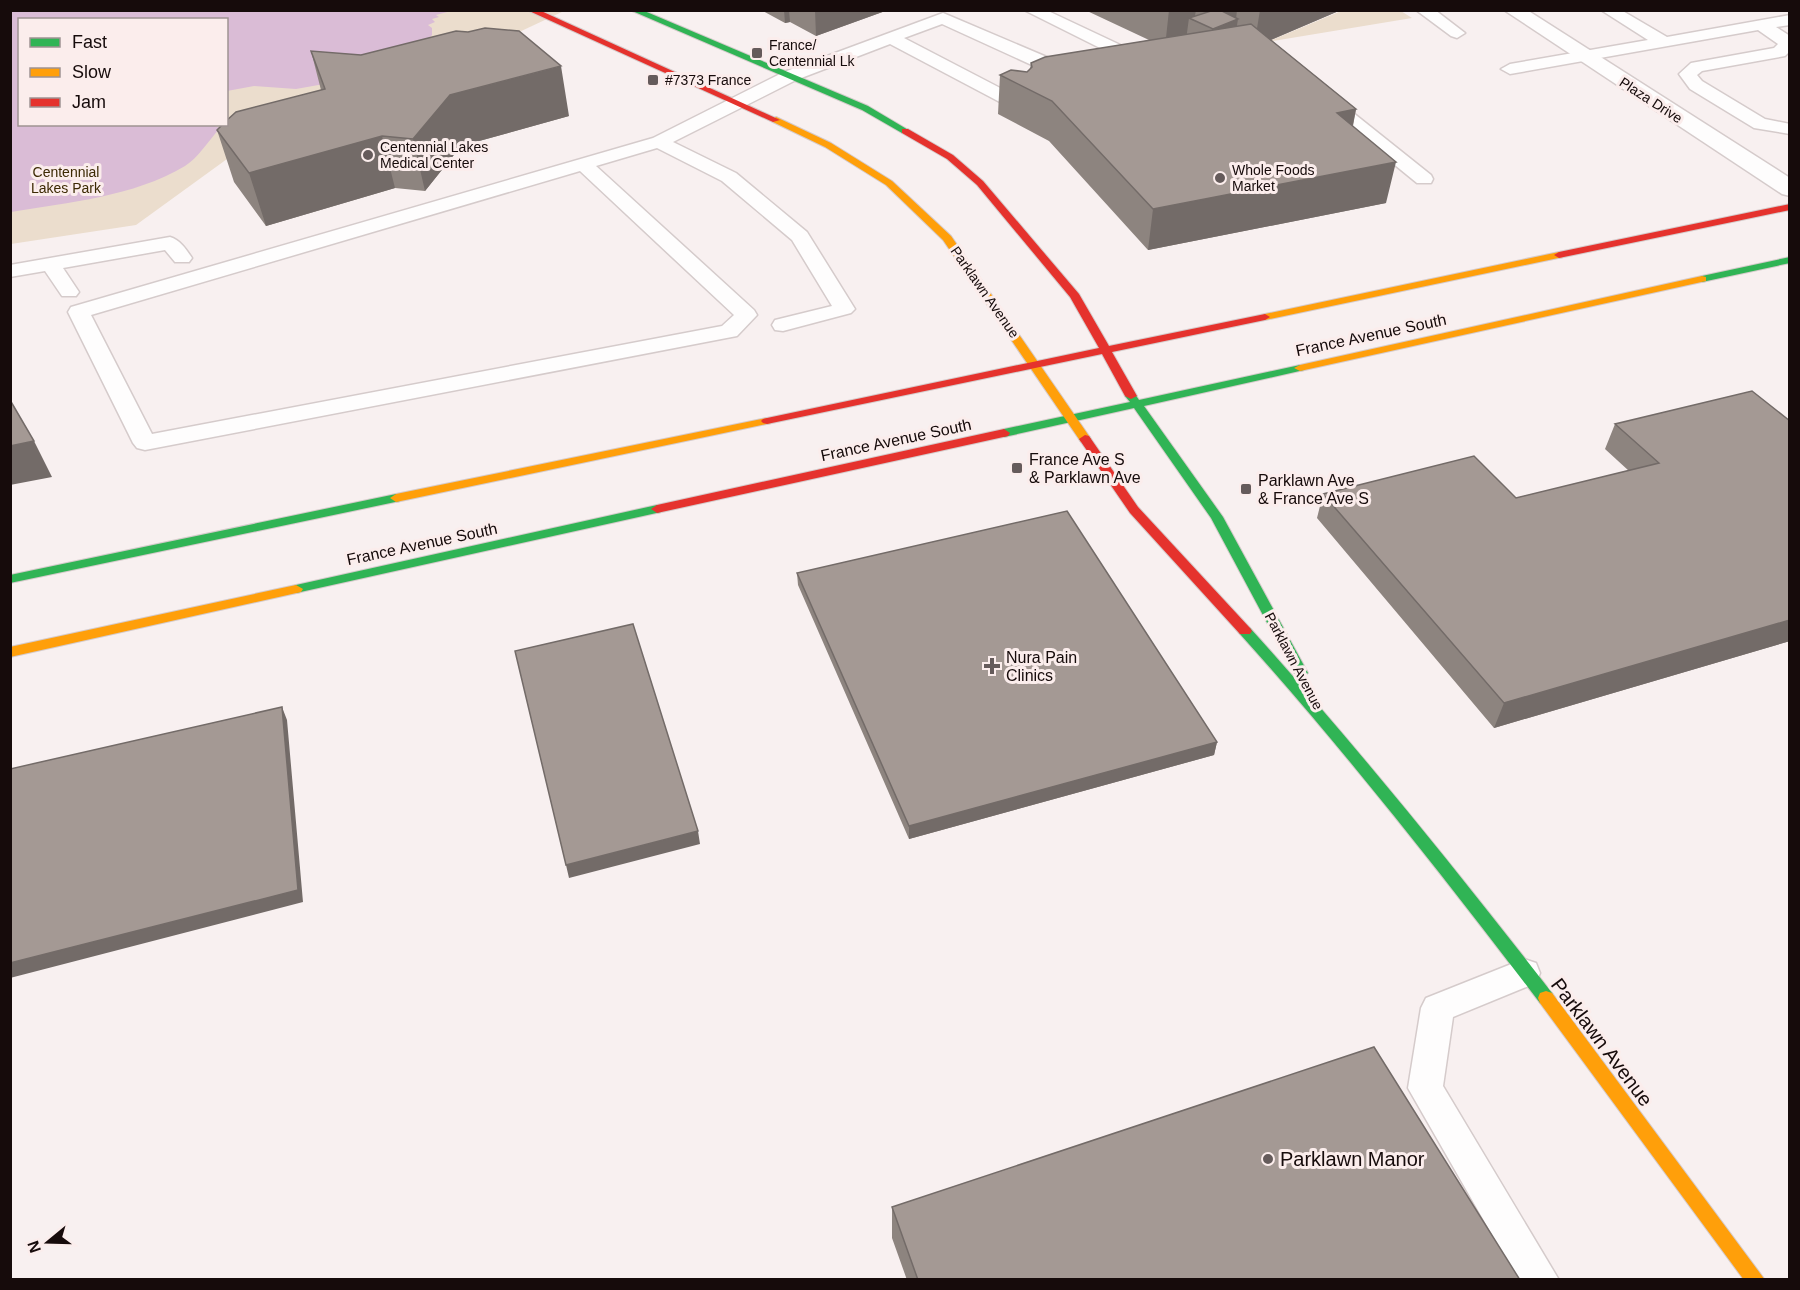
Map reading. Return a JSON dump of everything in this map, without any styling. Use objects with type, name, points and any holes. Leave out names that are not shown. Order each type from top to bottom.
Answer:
[{"type":"main road","name":"Parklawn Avenue","points":[[531,10],[549,20],[739,102],[837,150],[889,183],[947,238],[1134,510],[1324,717],[1425,840],[1756,1280]]},
{"type":"main road","name":"Parklawn Avenue","points":[[634,10],[865,108],[950,156],[980,183],[1075,296],[1135,403],[1217,517],[1324,717]]},
{"type":"main road","points":[[10,579],[1790,207]]},
{"type":"main road","name":"France Avenue South","points":[[10,652],[1790,260]]},
{"type":"street","name":"Plaza Drive","points":[[1513,10],[1790,189]]},
{"type":"lane","points":[[1032,10],[1149,60],[1122,69]]},
{"type":"lane","points":[[1424,10],[1457,33]]},
{"type":"lane","points":[[1612,11],[1664,42]]},
{"type":"lane","points":[[583,164],[746,315],[729,331],[145,444],[79,312],[583,164],[659,142],[790,76],[948,14],[1064,74],[1088,72]]},
{"type":"lane","points":[[1510,69],[1761,25],[1786,23]]},
{"type":"lane","points":[[1761,25],[1782,37],[1787,45],[1779,52],[1696,67],[1688,74],[1696,85],[1760,124],[1790,129]]},
{"type":"lane","points":[[891,38],[1019,105]]},
{"type":"lane","points":[[1316,92],[1424,179]]},
{"type":"lane","points":[[659,142],[729,177],[800,236],[844,309],[783,325]]},
{"type":"lane","points":[[10,270],[170,243],[182,258]]},
{"type":"lane","points":[[50,264],[69,292]]},
{"type":"lane","points":[[1524,973],[1438,1008],[1425,1088],[1540,1280]]},
{"type":"green space","name":"Centennial Lakes Park","points":[[11,11],[564,11],[425,76],[285,117],[136,225],[11,244]]},
{"type":"green space","points":[[1341,11],[1401,11],[1412,18],[1273,41],[1255,47]]},
{"type":"shaded area","points":[[11,11],[451,11],[436,15],[439,17],[432,19],[435,22],[428,25],[432,28],[432,35],[417,51],[324,84],[296,89],[254,86],[228,91],[228,18],[18,18],[18,126],[214,126],[220,128],[190,163],[144,185],[100,197],[11,212]]},
{"type":"building","points":[[1220,10],[1238,19],[1213,29],[1189,18]]},
{"type":"building","name":"Whole Foods Market","points":[[1251,24],[1356,109],[1337,113],[1396,162],[1153,209],[1052,101],[1000,75],[1011,70],[1027,72],[1032,67],[1031,63],[1045,57]]},
{"type":"building","points":[[485,28],[519,31],[561,66],[450,95],[413,139],[382,136],[249,173],[217,130],[221,126],[228,126],[228,119],[236,112],[325,89],[311,51],[361,55],[456,31],[468,32]]},
{"type":"building","points":[[1752,391],[1790,421],[1790,620],[1504,703],[1323,494],[1474,456],[1516,498],[1659,463],[1615,424]]},
{"type":"building","points":[[10,400],[34,441],[10,446]]},
{"type":"building","points":[[1067,511],[1217,742],[909,826],[797,573]]},
{"type":"building","points":[[633,624],[698,831],[566,865],[515,651]]},
{"type":"building","points":[[282,707],[298,890],[10,963],[10,769]]},
{"type":"building","name":"Parklawn Manor","points":[[1374,1047],[1520,1280],[918,1280],[892,1207]]},
{"type":"traffic: fast","points":[[634,10],[865,108],[905,131]]},
{"type":"traffic: fast","points":[[1702,279],[1790,260]]},
{"type":"traffic: fast","points":[[1004,433],[1300,368]]},
{"type":"traffic: fast","points":[[1131,396],[1217,517],[1301,673]]},
{"type":"traffic: fast","points":[[10,579],[396,498]]},
{"type":"traffic: fast","points":[[296,589],[657,509]]},
{"type":"traffic: fast","points":[[1245,631],[1400,811],[1546,998]]},
{"type":"traffic: slow","points":[[776,120],[828,145],[889,183],[947,238],[1085,439]]},
{"type":"traffic: slow","points":[[1265,317],[1559,255]]},
{"type":"traffic: slow","points":[[1300,368],[1702,279]]},
{"type":"traffic: slow","points":[[396,498],[767,421]]},
{"type":"traffic: slow","points":[[10,652],[296,589]]},
{"type":"traffic: slow","points":[[1546,998],[1756,1280]]},
{"type":"traffic: jam","points":[[531,10],[776,120]]},
{"type":"traffic: jam","points":[[905,131],[950,157],[980,183],[1075,296],[1131,396]]},
{"type":"traffic: jam","points":[[1559,255],[1790,207]]},
{"type":"traffic: jam","points":[[767,421],[1265,317]]},
{"type":"traffic: jam","points":[[657,509],[1004,433]]},
{"type":"traffic: jam","points":[[1085,439],[1134,510],[1245,631]]},
{"type":"place","name":"France/ Centennial Lk","points":[[757,53]]},
{"type":"place","name":"#7373 France","points":[[653,80]]},
{"type":"place","name":"Centennial Lakes Medical Center","points":[[368,155]]},
{"type":"place","name":"Whole Foods Market","points":[[1220,178]]},
{"type":"place","name":"France Ave S & Parklawn Ave","points":[[1017,468]]},
{"type":"place","name":"Parklawn Ave & France Ave S","points":[[1246,489]]},
{"type":"place","name":"Nura Pain Clinics","points":[[992,666]]},
{"type":"place","name":"Parklawn Manor","points":[[1268,1159]]}]
